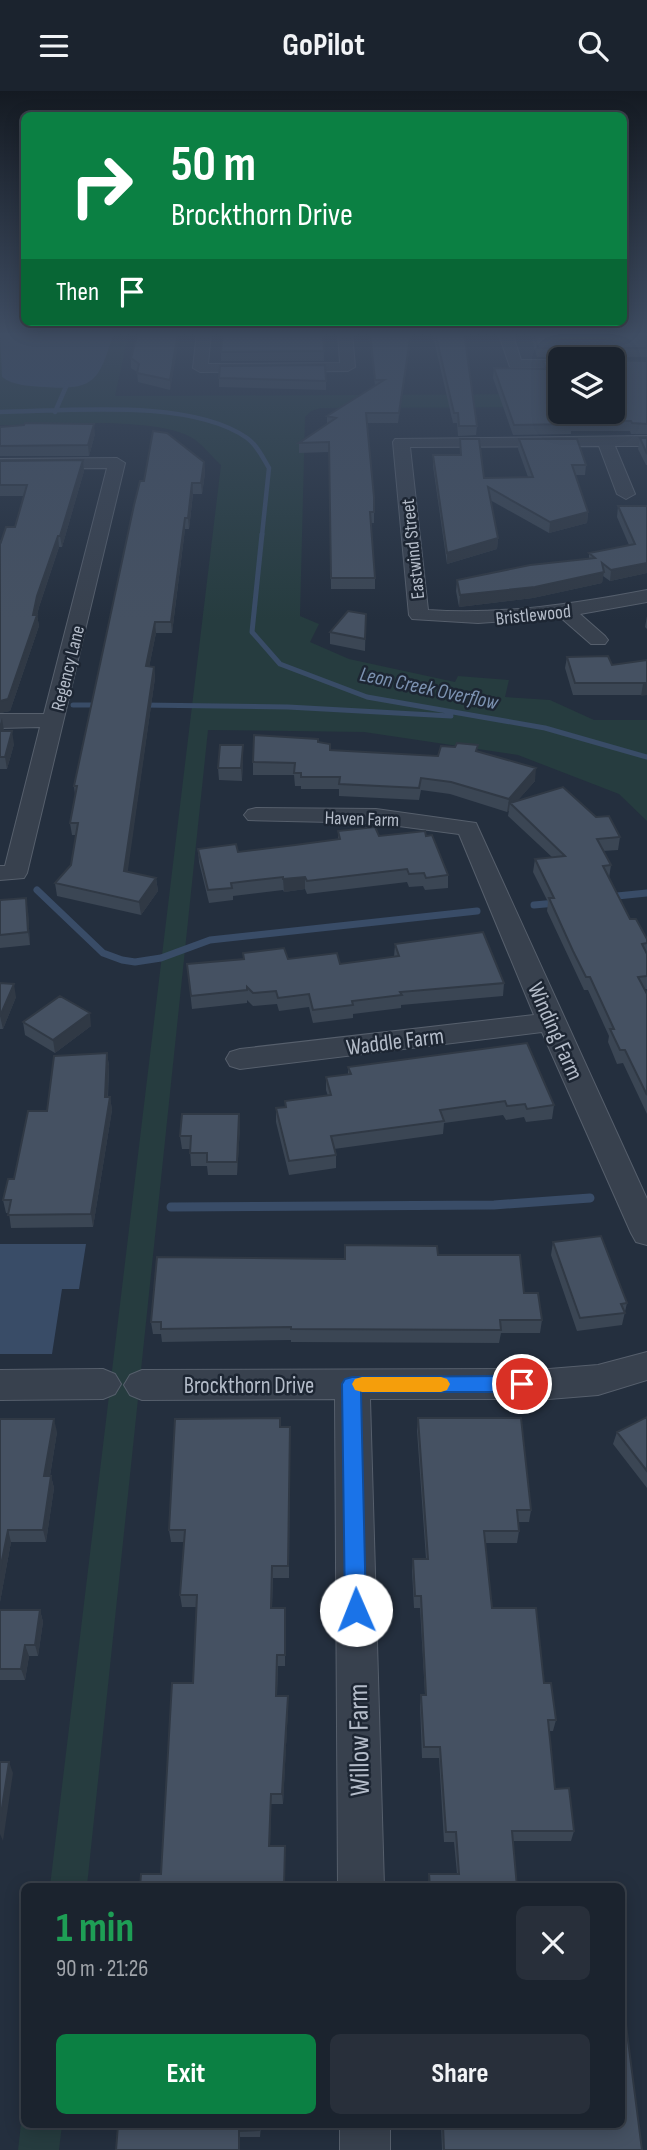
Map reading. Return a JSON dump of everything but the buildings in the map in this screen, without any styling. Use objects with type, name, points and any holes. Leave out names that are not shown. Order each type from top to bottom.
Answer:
[{"type":"street","points":[[626,495],[605,441],[647,441]]},
{"type":"street","name":"Eastwind Street","points":[[419,615],[401,442],[605,441]]},
{"type":"street","name":"Regency Lane","points":[[0,464],[117,463],[54,720],[8,873]]},
{"type":"street","name":"Bristlewood","points":[[419,615],[494,619],[566,612],[647,596]]},
{"type":"street","points":[[566,612],[598,640]]},
{"type":"street","points":[[0,721],[54,720]]},
{"type":"street","name":"Haven Farm","points":[[256,815],[376,817],[468,828]]},
{"type":"street","name":"Winding Farm","points":[[468,828],[551,1022],[647,1233]]},
{"type":"street","name":"Waddle Farm","points":[[240,1059],[551,1022]]},
{"type":"street","name":"Brockthorn Drive","points":[[142,1385],[549,1384],[598,1380],[647,1366]]},
{"type":"street","points":[[0,1385],[103,1384]]},
{"type":"street","name":"Willow Farm","points":[[352,1384],[361,1883]]},
{"type":"street","points":[[365,2128],[366,2150]]},
{"type":"green space","points":[[160,428],[305,428],[300,616],[319,624],[310,642],[349,659],[455,682],[458,676],[509,680],[505,697],[550,700],[594,720],[647,720],[647,821],[619,794],[518,755],[364,732],[208,730],[87,1883],[50,1883],[221,465],[194,439]]},
{"type":"green space","points":[[21,2124],[21,2128],[62,2128],[59,2150],[18,2150]]},
{"type":"water","points":[[0,1244],[86,1244],[79,1289],[62,1289],[52,1354],[0,1354]]},
{"type":"waterway","name":"Leon Creek Overflow","points":[[229,428],[251,441],[269,468],[262,535]]},
{"type":"waterway","name":"Leon Creek Overflow","points":[[262,534],[252,632],[280,664],[367,697],[545,728],[647,757]]},
{"type":"waterway","points":[[73,705],[101,705]]},
{"type":"waterway","points":[[142,705],[288,707],[451,716]]},
{"type":"waterway","points":[[37,890],[103,953],[135,962],[161,958],[210,940],[477,911]]},
{"type":"waterway","points":[[607,897],[647,893]]},
{"type":"waterway","points":[[534,905],[556,903]]},
{"type":"waterway","points":[[171,1207],[494,1205],[590,1198]]},
{"type":"slow traffic","points":[[362,1384],[441,1384]]},
{"type":"route","points":[[356,1610],[352,1384],[522,1384]]}]
